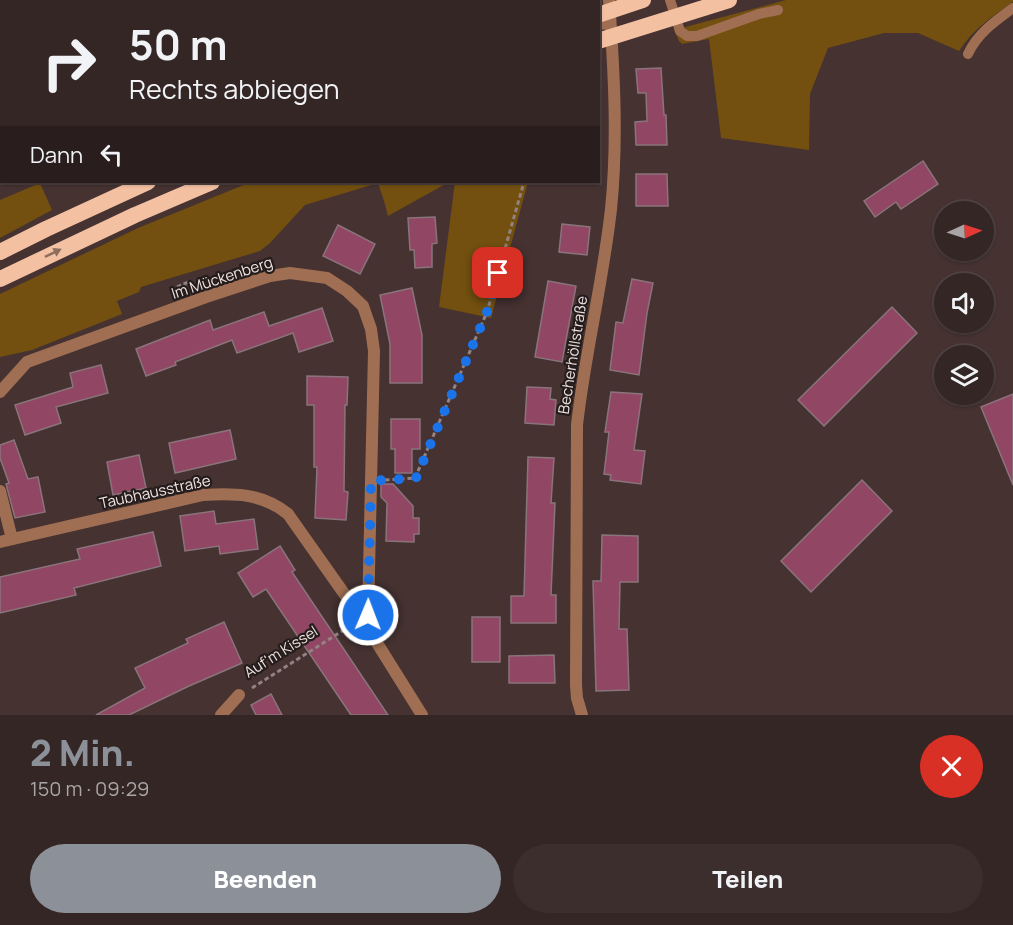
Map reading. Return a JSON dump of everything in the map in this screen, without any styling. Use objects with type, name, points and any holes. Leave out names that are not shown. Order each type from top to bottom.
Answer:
[{"type":"highway","points":[[602,22],[643,0]]},
{"type":"highway","points":[[600,40],[729,0]]},
{"type":"highway","points":[[0,252],[146,183]]},
{"type":"highway","points":[[0,279],[135,215],[210,183]]},
{"type":"street","name":"Becherhöllstraße","points":[[582,715],[576,685],[577,425],[581,387],[606,243],[614,177],[615,138],[602,22],[609,0]]},
{"type":"street","name":"Im Mückenberg","points":[[0,392],[27,362],[206,297],[270,276],[290,273],[327,278],[347,291],[363,306],[371,329],[374,370],[368,615],[362,619]]},
{"type":"street","points":[[0,490],[6,540]]},
{"type":"street","name":"Taubhausstraße","points":[[6,540],[203,495],[224,494],[267,500],[288,514],[362,619],[422,715]]},
{"type":"street","name":"Auf'm Kissel","points":[[221,715],[239,695]]},
{"type":"lane","points":[[670,0],[680,31],[687,36],[697,36],[759,14],[778,10]]},
{"type":"lane","points":[[968,54],[990,25],[1013,8]]},
{"type":"path","points":[[371,481],[416,478],[487,312],[524,183]]},
{"type":"path","points":[[184,284],[191,282]]},
{"type":"path","name":"Auf'm Kissel","points":[[239,695],[362,619]]},
{"type":"shaded area","points":[[786,0],[1013,0],[1013,2],[977,30],[959,51],[918,33],[884,33],[828,48],[810,94],[809,150],[721,138],[709,39],[682,44],[674,30]]},
{"type":"shaded area","points":[[40,183],[52,210],[0,238],[0,200]]},
{"type":"shaded area","points":[[249,183],[378,183],[305,205],[260,251],[141,287],[139,292],[117,301],[122,314],[32,350],[0,357],[0,294],[138,228]]},
{"type":"shaded area","points":[[378,183],[447,183],[388,216]]},
{"type":"shaded area","points":[[455,183],[528,183],[491,318],[439,307]]},
{"type":"building","points":[[661,68],[667,145],[636,145],[635,122],[647,121],[646,93],[638,93],[636,69]]},
{"type":"building","points":[[923,161],[938,184],[901,209],[896,202],[875,217],[864,201]]},
{"type":"building","points":[[636,174],[667,174],[668,206],[636,206]]},
{"type":"building","points":[[435,217],[437,243],[432,244],[432,267],[415,268],[414,250],[410,250],[408,218]]},
{"type":"building","points":[[562,224],[590,227],[587,255],[559,252]]},
{"type":"building","points":[[338,225],[375,244],[360,274],[323,256]]},
{"type":"building","points":[[632,279],[653,283],[639,375],[610,370],[616,322],[623,323]]},
{"type":"building","points":[[548,281],[576,286],[562,362],[535,357]]},
{"type":"building","points":[[412,288],[422,335],[422,383],[390,383],[390,344],[380,295]]},
{"type":"building","points":[[892,307],[917,333],[824,426],[798,400]]},
{"type":"building","points":[[322,308],[333,341],[299,352],[293,333],[237,353],[232,340],[146,376],[136,349],[210,320],[213,330],[264,312],[269,326]]},
{"type":"building","points":[[101,365],[108,393],[56,407],[61,423],[25,435],[15,405],[73,387],[70,373]]},
{"type":"building","points":[[307,376],[348,377],[347,405],[345,405],[344,491],[348,492],[346,520],[315,518],[317,467],[314,467],[314,405],[307,405]]},
{"type":"building","points":[[527,387],[551,388],[550,399],[556,400],[554,425],[525,423]]},
{"type":"building","points":[[611,392],[642,394],[634,450],[645,451],[641,484],[610,480],[611,475],[604,474],[609,432],[605,432]]},
{"type":"building","points":[[1013,394],[1013,485],[981,407],[994,405],[994,402]]},
{"type":"building","points":[[391,419],[420,419],[420,449],[412,449],[412,473],[395,473],[395,449],[391,449]]},
{"type":"building","points":[[230,430],[236,459],[175,473],[169,443]]},
{"type":"building","points":[[14,440],[28,479],[38,477],[45,512],[15,518],[6,484],[9,483],[0,458],[0,445]]},
{"type":"building","points":[[139,455],[146,488],[113,495],[107,462]]},
{"type":"building","points":[[528,457],[554,458],[551,503],[555,503],[551,595],[556,595],[556,623],[511,623],[511,596],[524,596]]},
{"type":"building","points":[[862,480],[892,511],[811,592],[781,561]]},
{"type":"building","points":[[381,484],[393,484],[413,506],[413,518],[419,518],[419,534],[414,534],[414,542],[386,541],[387,503],[381,497]]},
{"type":"building","points":[[214,511],[216,524],[254,519],[258,549],[220,554],[219,546],[185,551],[180,516]]},
{"type":"building","points":[[153,532],[161,566],[74,588],[76,595],[0,613],[0,577],[80,559],[77,549]]},
{"type":"building","points":[[602,535],[638,536],[638,582],[620,582],[619,629],[627,629],[629,690],[596,691],[593,581],[601,581]]},
{"type":"building","points":[[280,546],[295,570],[292,572],[388,715],[351,715],[266,589],[253,597],[238,573]]},
{"type":"building","points":[[472,617],[500,617],[500,662],[472,662]]},
{"type":"building","points":[[224,622],[242,663],[129,715],[96,715],[145,688],[135,668],[188,643],[186,639]]},
{"type":"building","points":[[554,655],[555,683],[509,683],[509,656]]},
{"type":"building","points":[[271,694],[282,715],[256,715],[251,705]]},
{"type":"route","points":[[368,615],[371,481],[416,478],[487,312],[498,273]]}]
